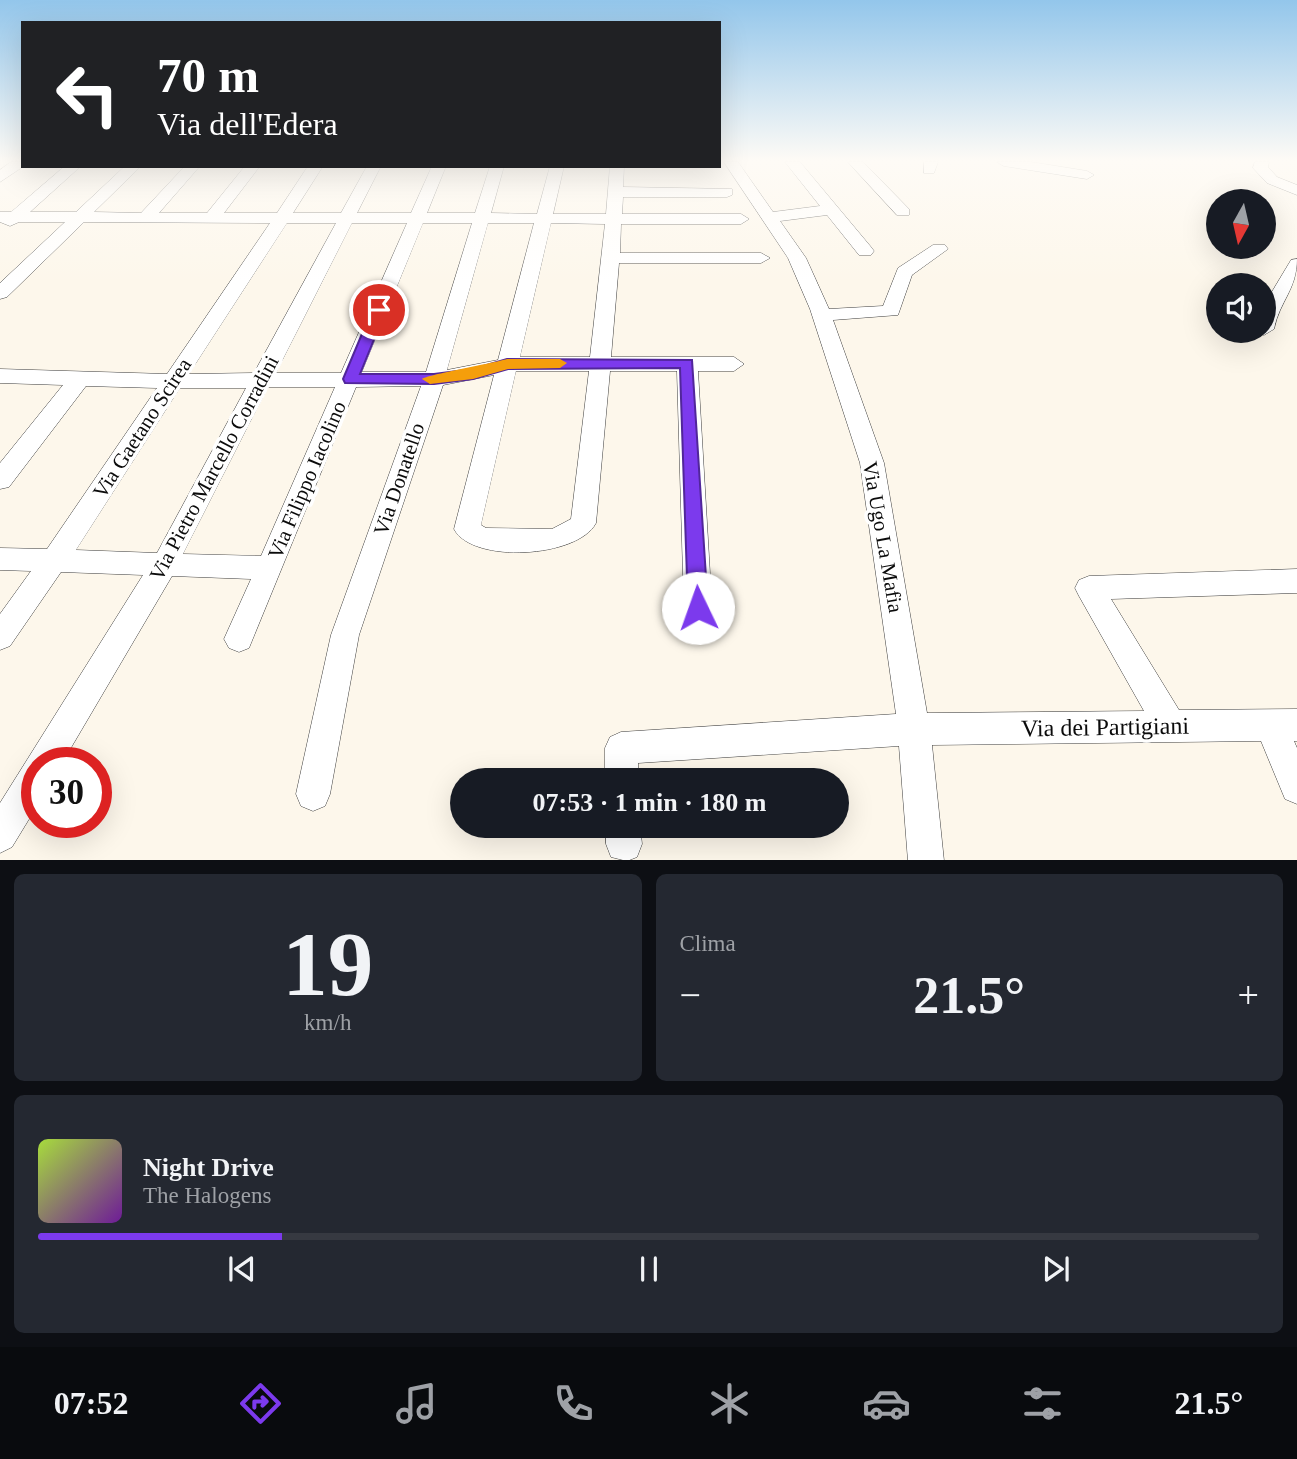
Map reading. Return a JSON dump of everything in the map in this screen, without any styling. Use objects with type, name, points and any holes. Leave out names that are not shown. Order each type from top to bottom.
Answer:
[{"type":"street","points":[[0,229],[8,216],[26,202]]},
{"type":"street","points":[[0,293],[96,202]]},
{"type":"street","points":[[146,217],[160,202]]},
{"type":"street","points":[[212,217],[224,202]]},
{"type":"street","name":"Via Gaetano Scirea","points":[[0,637],[54,561],[292,202]]},
{"type":"street","name":"Via Pietro Marcello Corradini","points":[[54,747],[164,565],[355,202]]},
{"type":"street","name":"Via Filippo Iacolino","points":[[239,639],[424,202]]},
{"type":"street","name":"Via Donatello","points":[[313,794],[345,635],[434,379],[486,202]]},
{"type":"street","points":[[548,202],[467,529],[482,539],[552,540],[571,534],[583,523],[611,258],[613,202]]},
{"type":"street","name":"Via Ugo La Mafia","points":[[759,202],[797,258],[821,314],[872,463],[914,729],[926,860]]},
{"type":"street","points":[[825,202],[865,251]]},
{"type":"street","points":[[894,202],[903,212]]},
{"type":"street","points":[[769,217],[832,210]]},
{"type":"street","points":[[8,216],[741,219]]},
{"type":"street","points":[[704,219],[723,258]]},
{"type":"street","points":[[821,314],[891,311],[904,272],[939,249]]},
{"type":"street","points":[[611,258],[761,258]]},
{"type":"street","points":[[1276,300],[1297,264]]},
{"type":"street","points":[[687,363],[698,608]]},
{"type":"street","points":[[0,376],[174,380],[434,379],[473,374],[507,364],[734,364]]},
{"type":"street","points":[[0,480],[80,378]]},
{"type":"street","points":[[0,559],[270,568]]},
{"type":"street","points":[[1170,725],[1089,588],[1297,582]]},
{"type":"street","points":[[1284,726],[1297,787]]},
{"type":"street","name":"Via dei Partigiani","points":[[914,729],[1284,726]]},
{"type":"street","points":[[622,768],[621,748],[914,729]]},
{"type":"street","points":[[0,835],[21,800]]},
{"type":"slow traffic","points":[[430,379],[473,374],[507,364],[560,363]]},
{"type":"route","points":[[379,310],[350,379],[434,379],[473,374],[507,364],[687,363],[698,608]]}]
